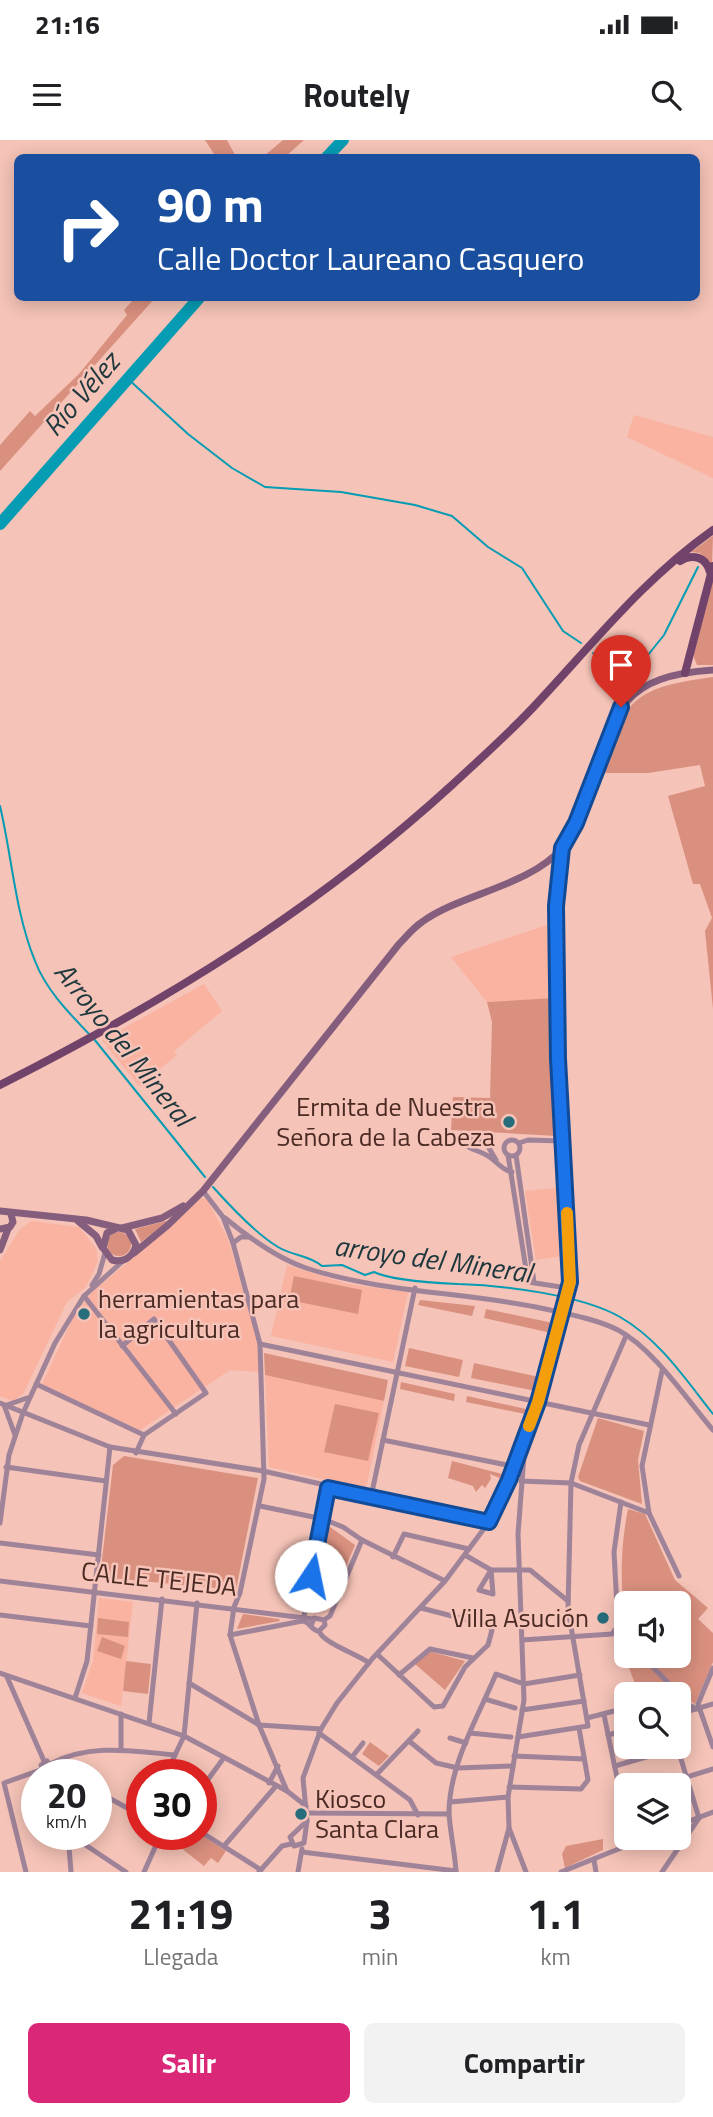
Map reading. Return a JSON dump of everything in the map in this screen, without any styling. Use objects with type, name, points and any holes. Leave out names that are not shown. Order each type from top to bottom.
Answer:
[{"type":"main road","points":[[0,1085],[100,1034],[220,964],[356,866],[451,785],[537,704],[654,578],[713,530]]},
{"type":"main road","points":[[654,578],[689,556],[702,559],[708,565],[710,579]]},
{"type":"main road","points":[[685,673],[713,566]]},
{"type":"street","points":[[298,1872],[308,1813],[303,1789],[307,1763],[320,1731],[337,1703],[369,1663],[445,1581],[489,1522],[511,1476],[538,1402],[562,1312],[568,1288],[558,1059],[556,906],[562,848],[576,823],[621,707],[641,688],[685,673],[713,670]]},
{"type":"street","points":[[86,1293],[168,1226],[203,1191],[399,944],[422,921],[520,876],[562,848]]},
{"type":"street","points":[[496,1160],[467,1147],[463,1141],[475,1139],[486,1143],[496,1160],[500,1167],[512,1172]]},
{"type":"street","points":[[531,1282],[512,1172],[508,1155],[504,1152],[505,1143],[512,1140],[519,1143],[527,1140],[562,1141]]},
{"type":"street","points":[[519,1143],[516,1155],[531,1282]]},
{"type":"street","points":[[508,1155],[516,1155]]},
{"type":"street","points":[[203,1191],[223,1217],[249,1237],[304,1268],[348,1279],[562,1312],[618,1330],[644,1349],[713,1430]]},
{"type":"street","points":[[0,1523],[6,1467],[23,1413],[55,1343],[99,1274],[107,1233],[162,1218],[195,1198]]},
{"type":"street","points":[[0,1211],[12,1218],[34,1215],[120,1228],[135,1239],[134,1253]]},
{"type":"street","points":[[223,1217],[233,1243],[260,1344],[263,1471],[260,1506],[240,1593],[233,1607],[230,1635],[260,1725],[289,1793]]},
{"type":"street","points":[[0,1250],[4,1229],[12,1218]]},
{"type":"street","points":[[77,1220],[96,1236],[113,1260],[123,1261]]},
{"type":"street","points":[[233,1243],[241,1237],[249,1237]]},
{"type":"street","points":[[531,1282],[568,1288]]},
{"type":"street","points":[[371,1497],[415,1288]]},
{"type":"street","points":[[86,1293],[122,1346],[176,1414]]},
{"type":"street","points":[[122,1346],[154,1319],[206,1393],[144,1435],[136,1452]]},
{"type":"street","points":[[518,1737],[588,1726],[568,1601],[571,1483],[579,1445],[626,1336]]},
{"type":"street","points":[[260,1344],[649,1425]]},
{"type":"street","points":[[662,1371],[642,1466],[649,1513],[679,1576]]},
{"type":"street","points":[[2,1404],[24,1401],[34,1387]]},
{"type":"street","points":[[34,1387],[144,1435]]},
{"type":"street","points":[[2,1404],[110,1447],[263,1471],[328,1488],[489,1522]]},
{"type":"street","points":[[2,1404],[15,1437]]},
{"type":"street","points":[[497,1872],[509,1828],[509,1787],[524,1684],[519,1568],[521,1476],[525,1438]]},
{"type":"street","points":[[383,1440],[514,1467],[521,1476]]},
{"type":"street","points":[[75,1698],[87,1661],[110,1447]]},
{"type":"street","points":[[6,1467],[106,1481]]},
{"type":"street","points":[[511,1476],[571,1483],[649,1513]]},
{"type":"street","points":[[303,1616],[328,1488]]},
{"type":"street","points":[[616,1591],[614,1552],[621,1502]]},
{"type":"street","points":[[260,1506],[323,1519],[343,1527],[393,1557],[445,1581]]},
{"type":"street","points":[[393,1557],[404,1534],[467,1552],[491,1570],[530,1570],[568,1601]]},
{"type":"street","points":[[324,1620],[330,1616],[362,1540]]},
{"type":"street","points":[[0,1543],[99,1555]]},
{"type":"street","name":"CALLE TEJEDA","points":[[0,1581],[233,1607],[313,1619]]},
{"type":"street","points":[[149,1723],[162,1599]]},
{"type":"street","points":[[173,1759],[184,1736],[197,1603]]},
{"type":"street","points":[[377,1654],[439,1708],[473,1658],[488,1645],[492,1630],[487,1625],[421,1608]]},
{"type":"street","points":[[0,1615],[91,1626]]},
{"type":"street","points":[[324,1620],[319,1617],[313,1619],[311,1626],[319,1631],[324,1639],[351,1651],[369,1663]]},
{"type":"street","points":[[319,1631],[324,1628],[324,1620]]},
{"type":"street","name":"CALLE TEJEDA","points":[[230,1635],[302,1621],[311,1626]]},
{"type":"street","points":[[522,1640],[612,1633],[614,1631]]},
{"type":"street","points":[[399,1675],[429,1649],[473,1658]]},
{"type":"street","points":[[653,1668],[666,1682]]},
{"type":"street","points":[[698,1709],[713,1668]]},
{"type":"street","points":[[2,1674],[184,1736],[289,1793],[306,1806]]},
{"type":"street","points":[[2,1674],[42,1759]]},
{"type":"street","points":[[217,1842],[260,1871],[280,1848],[291,1844],[302,1849],[456,1872],[450,1802],[466,1742],[496,1674],[524,1684],[580,1675]]},
{"type":"street","points":[[189,1684],[260,1725],[320,1731],[410,1800],[418,1815]]},
{"type":"street","points":[[485,1699],[519,1709],[584,1701]]},
{"type":"street","points":[[691,1711],[713,1704]]},
{"type":"street","points":[[691,1705],[698,1709],[711,1736],[713,1747]]},
{"type":"street","points":[[587,1718],[614,1712]]},
{"type":"street","points":[[121,1714],[121,1749]]},
{"type":"street","points":[[604,1715],[617,1773]]},
{"type":"street","points":[[509,1787],[581,1789],[588,1780],[579,1728]]},
{"type":"street","points":[[377,1774],[418,1731]]},
{"type":"street","points":[[470,1733],[511,1737]]},
{"type":"street","points":[[608,1735],[614,1733]]},
{"type":"street","points":[[450,1738],[466,1742]]},
{"type":"street","points":[[409,1741],[436,1763],[458,1769],[513,1766]]},
{"type":"street","points":[[352,1756],[363,1743]]},
{"type":"street","points":[[62,1759],[75,1752],[121,1749],[175,1755]]},
{"type":"street","points":[[514,1756],[584,1759]]},
{"type":"street","points":[[217,1767],[223,1759]]},
{"type":"street","points":[[615,1766],[638,1759]]},
{"type":"street","points":[[269,1783],[278,1766]]},
{"type":"street","points":[[691,1776],[713,1769]]},
{"type":"street","points":[[21,1777],[4,1783],[26,1872]]},
{"type":"street","points":[[224,1846],[276,1786]]},
{"type":"street","points":[[289,1793],[299,1794],[303,1789]]},
{"type":"street","points":[[691,1793],[699,1818]]},
{"type":"street","points":[[450,1802],[508,1797]]},
{"type":"street","points":[[691,1821],[713,1812]]},
{"type":"street","points":[[308,1813],[449,1814]]},
{"type":"street","points":[[662,1872],[699,1818]]},
{"type":"street","points":[[291,1844],[293,1833],[307,1821]]},
{"type":"street","points":[[509,1828],[526,1872]]},
{"type":"street","points":[[561,1872],[614,1849]]},
{"type":"street","points":[[69,1850],[71,1872]]},
{"type":"street","points":[[92,1850],[126,1872]]},
{"type":"street","points":[[144,1872],[154,1850]]},
{"type":"street","points":[[594,1860],[596,1872]]},
{"type":"shaded area","points":[[205,140],[227,140],[234,154],[214,154]]},
{"type":"shaded area","points":[[283,140],[304,140],[288,154],[267,154]]},
{"type":"shaded area","points":[[132,301],[152,301],[0,471],[0,445],[30,411],[35,416],[79,374],[127,315],[124,310]]},
{"type":"shaded area","points":[[634,415],[713,437],[713,478],[627,437]]},
{"type":"shaded area","points":[[713,536],[712,564],[700,553],[691,552]]},
{"type":"shaded area","points":[[713,579],[713,665],[697,665],[693,655]]},
{"type":"shaded area","points":[[713,677],[713,1009],[705,931],[712,918],[700,884],[693,884],[668,796],[705,786],[700,765],[648,773],[600,773],[617,728],[636,701],[665,686]]},
{"type":"shaded area","points":[[553,923],[554,998],[487,1002],[451,957]]},
{"type":"shaded area","points":[[204,984],[222,1011],[174,1051],[177,1055],[139,1086],[102,1040]]},
{"type":"shaded area","points":[[554,998],[556,1136],[451,1130],[453,1097],[490,1098],[492,1022],[487,1002]]},
{"type":"shaded area","points":[[559,1188],[562,1256],[536,1260],[525,1191]]},
{"type":"shaded area","points":[[200,1198],[207,1199],[228,1239],[259,1345],[259,1372],[230,1370],[140,1430],[41,1386],[74,1316],[92,1292],[161,1235]]},
{"type":"shaded area","points":[[32,1221],[79,1227],[96,1248],[98,1261],[86,1287],[67,1302],[23,1394],[12,1401],[0,1396],[0,1261],[20,1229]]},
{"type":"shaded area","points":[[167,1222],[141,1242],[135,1229]]},
{"type":"shaded area","points":[[119,1232],[128,1235],[131,1244],[128,1253],[119,1256],[110,1253],[107,1244],[110,1235]]},
{"type":"shaded area","points":[[287,1265],[348,1284],[408,1292],[393,1362],[271,1336]]},
{"type":"shaded area","points":[[294,1276],[362,1290],[358,1314],[289,1300]]},
{"type":"shaded area","points":[[420,1300],[475,1306],[472,1316],[418,1305]]},
{"type":"shaded area","points":[[486,1309],[553,1323],[551,1333],[484,1318]]},
{"type":"shaded area","points":[[409,1348],[463,1360],[459,1377],[405,1366]]},
{"type":"shaded area","points":[[264,1353],[388,1380],[384,1401],[265,1375]]},
{"type":"shaded area","points":[[474,1363],[539,1377],[536,1391],[471,1378]]},
{"type":"shaded area","points":[[265,1375],[384,1401],[366,1489],[269,1467]]},
{"type":"shaded area","points":[[401,1382],[455,1394],[454,1401],[400,1389]]},
{"type":"shaded area","points":[[467,1396],[526,1409],[525,1414],[466,1402]]},
{"type":"shaded area","points":[[335,1404],[379,1413],[368,1461],[324,1452]]},
{"type":"shaded area","points":[[598,1418],[644,1431],[638,1460],[642,1504],[580,1481],[578,1477]]},
{"type":"shaded area","points":[[124,1456],[258,1478],[236,1590],[100,1577],[113,1465]]},
{"type":"shaded area","points":[[452,1461],[506,1475],[504,1480],[490,1474],[491,1479],[485,1488],[482,1485],[476,1492],[473,1486],[448,1478]]},
{"type":"shaded area","points":[[628,1509],[645,1514],[675,1580],[688,1591],[623,1591],[623,1539]]},
{"type":"shaded area","points":[[330,1527],[355,1545],[328,1609],[313,1610],[310,1607],[326,1529]]},
{"type":"shaded area","points":[[691,1594],[708,1608],[698,1619],[713,1633],[713,1662],[695,1704],[691,1702],[691,1682],[634,1682],[629,1668],[691,1668]]},
{"type":"shaded area","points":[[99,1598],[133,1602],[121,1706],[82,1693],[93,1661]]},
{"type":"shaded area","points":[[243,1614],[279,1619],[280,1621],[237,1629]]},
{"type":"shaded area","points":[[98,1618],[129,1622],[128,1637],[97,1634]]},
{"type":"shaded area","points":[[102,1637],[125,1646],[121,1659],[97,1651]]},
{"type":"shaded area","points":[[432,1652],[465,1661],[445,1690],[415,1664]]},
{"type":"shaded area","points":[[126,1661],[151,1664],[148,1694],[123,1691]]},
{"type":"shaded area","points":[[370,1742],[389,1756],[379,1766],[362,1754]]},
{"type":"shaded area","points":[[603,1839],[603,1850],[565,1868],[562,1854],[566,1846]]},
{"type":"shaded area","points":[[217,1845],[226,1851],[218,1863],[211,1858],[204,1866],[184,1850],[217,1850]]},
{"type":"waterway","name":"Río Vélez","points":[[330,154],[343,140]]},
{"type":"waterway","name":"Río Vélez","points":[[0,524],[196,301]]},
{"type":"waterway","points":[[127,378],[188,434],[232,468],[265,487],[341,492],[415,505],[452,516],[488,547],[522,568],[563,631],[581,643]]},
{"type":"waterway","points":[[593,653],[624,674],[632,675],[664,635],[698,567]]},
{"type":"waterway","name":"Arroyo del Mineral","points":[[0,806],[18,904],[35,961],[66,1010],[90,1035]]},
{"type":"waterway","name":"Arroyo del Mineral","points":[[94,1039],[205,1177]]},
{"type":"waterway","name":"arroyo del Mineral","points":[[213,1187],[261,1235],[284,1250],[322,1266],[342,1265],[365,1275],[374,1272],[415,1281],[519,1289],[564,1297],[604,1309],[634,1326],[659,1348],[713,1414]]},
{"type":"slow traffic","points":[[529,1426],[570,1282],[567,1213]]},
{"type":"place","name":"Ermita de Nuestra Señora de la Cabeza","points":[[509,1122]]},
{"type":"place","name":"herramientas para la agricultura","points":[[84,1314]]},
{"type":"place","name":"Villa Asución","points":[[603,1618]]},
{"type":"place","name":"Kiosco Santa Clara","points":[[301,1814]]},
{"type":"route","points":[[311,1576],[328,1488],[489,1522],[509,1480],[538,1402],[570,1282],[558,1059],[556,906],[562,848],[576,823],[621,707]]}]
